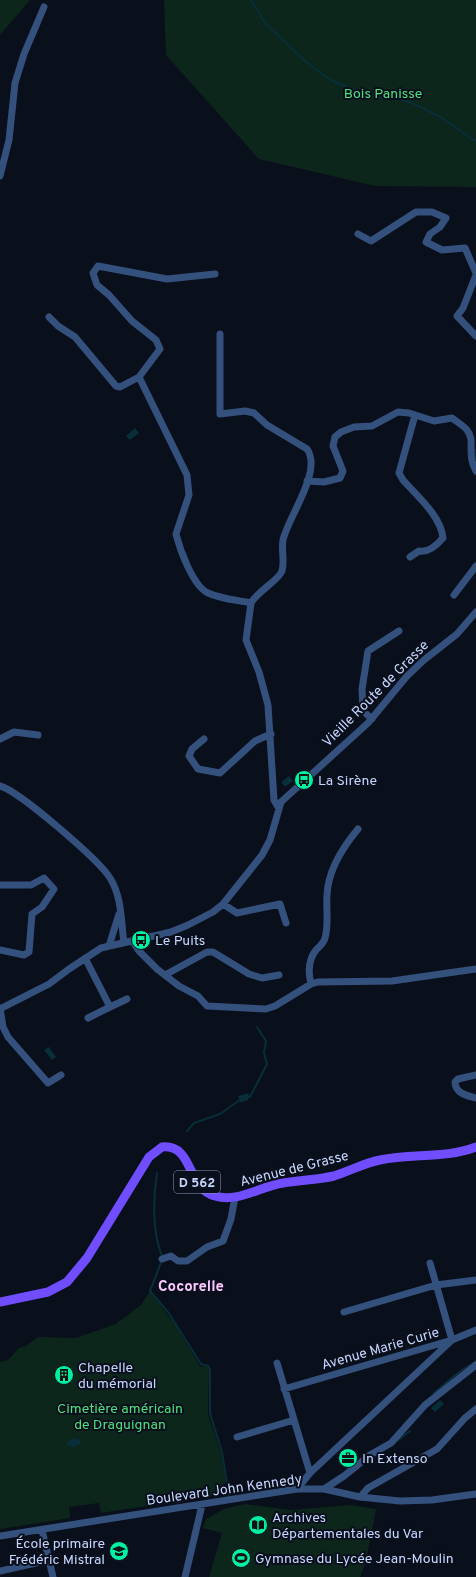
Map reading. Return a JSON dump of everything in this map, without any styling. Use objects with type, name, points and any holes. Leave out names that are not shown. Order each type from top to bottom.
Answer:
[{"type":"main road","name":"Avenue de Grasse","points":[[0,1302],[48,1292],[67,1282],[87,1258],[149,1157],[162,1146],[175,1147],[180,1151],[196,1181],[209,1194],[224,1198],[235,1197],[282,1183],[320,1179],[333,1176],[380,1160],[455,1154],[476,1147]]},
{"type":"street","points":[[0,176],[9,140],[15,83],[24,54],[44,7]]},
{"type":"street","points":[[358,234],[371,241],[416,212],[432,212],[446,218],[440,227],[430,234],[426,242],[442,250],[465,248],[476,274],[463,308],[457,316],[476,336]]},
{"type":"street","points":[[49,316],[58,326],[75,337],[116,386],[120,387],[139,377],[160,349],[156,340],[132,321],[109,295],[97,285],[93,273],[95,268],[98,266],[167,279],[215,274]]},
{"type":"street","points":[[220,334],[220,414],[246,411],[254,413],[267,425],[307,449],[311,454],[312,463],[307,481],[283,539],[282,572],[278,577],[255,595],[251,603],[246,632],[246,640],[259,672],[265,692],[271,734],[274,800],[278,807]]},
{"type":"street","points":[[139,377],[186,475],[189,495],[176,534],[192,575],[201,588],[208,593],[251,603]]},
{"type":"street","points":[[307,481],[324,482],[340,478],[343,471],[333,446],[335,437],[341,432],[354,427],[372,426],[398,412],[415,415],[434,421],[452,418],[467,430],[472,441],[470,453],[471,462],[476,470]]},
{"type":"street","points":[[410,558],[419,551],[423,552],[429,550],[443,538],[442,531],[437,520],[402,480],[399,473],[415,415]]},
{"type":"street","points":[[454,595],[476,566]]},
{"type":"street","name":"Vieille Route de Grasse","points":[[0,1008],[49,984],[85,958],[109,946],[133,942],[188,925],[208,915],[223,904],[262,855],[270,840],[278,807],[295,788],[372,719],[407,676],[424,660],[457,634],[476,612]]},
{"type":"street","points":[[372,719],[363,711],[361,700],[368,651],[399,631]]},
{"type":"street","points":[[0,739],[14,732],[38,736]]},
{"type":"street","points":[[204,739],[192,749],[189,756],[198,769],[220,773],[255,742],[271,734]]},
{"type":"street","points":[[0,786],[26,800],[99,864],[110,878],[118,898],[124,943]]},
{"type":"street","points":[[311,984],[309,975],[311,956],[323,943],[327,932],[327,892],[331,876],[343,847],[358,829]]},
{"type":"street","points":[[0,885],[31,885],[44,878],[54,889],[42,907],[32,914],[29,952],[24,955],[0,950]]},
{"type":"street","points":[[223,904],[237,913],[280,904],[286,923]]},
{"type":"street","points":[[109,946],[120,910]]},
{"type":"street","points":[[133,942],[139,951],[164,975],[179,986],[193,993],[202,1002],[211,1007],[259,1009],[272,1008],[311,984],[318,982],[392,981],[476,969]]},
{"type":"street","points":[[164,975],[207,952],[213,952],[249,974],[262,978],[278,975]]},
{"type":"street","points":[[85,958],[110,1007]]},
{"type":"street","points":[[88,1018],[127,999]]},
{"type":"street","points":[[0,1008],[3,1027],[8,1037],[43,1078],[48,1083],[61,1075]]},
{"type":"street","points":[[476,1075],[458,1079],[455,1082],[455,1087],[459,1092],[476,1098]]},
{"type":"street","points":[[164,1258],[171,1256],[178,1261],[186,1262],[207,1247],[224,1241],[231,1219],[235,1197]]},
{"type":"street","name":"Avenue Marie Curie","points":[[284,1389],[452,1340],[430,1263]]},
{"type":"street","points":[[344,1312],[436,1285],[476,1280]]},
{"type":"street","points":[[297,1489],[310,1473],[452,1340],[476,1330]]},
{"type":"street","points":[[277,1363],[310,1473]]},
{"type":"street","points":[[327,1490],[370,1455],[391,1443],[425,1405],[476,1365]]},
{"type":"street","points":[[360,1497],[368,1488],[437,1449],[465,1418],[476,1409]]},
{"type":"street","points":[[237,1437],[294,1420]]},
{"type":"street","name":"Boulevard John Kennedy","points":[[0,1536],[202,1506],[297,1489],[327,1490],[360,1497],[400,1501],[432,1500],[476,1494]]},
{"type":"street","points":[[185,1577],[202,1506]]},
{"type":"street","points":[[42,1530],[53,1577]]},
{"type":"street","points":[[0,1571],[49,1560]]},
{"type":"green space","points":[[0,0],[30,0],[0,35]]},
{"type":"green space","name":"Bois Panisse","points":[[164,0],[476,0],[476,187],[375,186],[259,159],[166,55]]},
{"type":"green space","name":"Cimetière américain de Draguignan","points":[[150,1291],[176,1326],[200,1366],[207,1367],[209,1369],[208,1414],[221,1453],[226,1483],[221,1485],[219,1493],[214,1496],[101,1513],[99,1503],[69,1507],[70,1518],[0,1529],[0,1362],[8,1360],[19,1348],[26,1346],[38,1337],[76,1338],[116,1324],[141,1305]]},
{"type":"green space","points":[[245,1504],[291,1510],[350,1505],[376,1509],[366,1561],[360,1577],[209,1577],[222,1533],[203,1528],[206,1519],[224,1509]]},
{"type":"water","points":[[135,428],[139,433],[130,440],[126,436]]},
{"type":"water","points":[[289,776],[293,781],[285,787],[281,782]]},
{"type":"water","points":[[49,1047],[56,1057],[52,1060],[44,1050]]},
{"type":"water","points":[[249,1093],[249,1100],[238,1103],[240,1102],[238,1096]]},
{"type":"water","points":[[440,1400],[444,1404],[435,1412],[431,1408]]},
{"type":"water","points":[[74,1438],[81,1440],[80,1444],[74,1447],[67,1445],[67,1442]]},
{"type":"waterway","points":[[251,0],[265,23],[305,61],[326,77],[337,83],[373,97],[399,99],[412,103],[444,119],[476,142]]},
{"type":"waterway","points":[[476,450],[476,459]]},
{"type":"waterway","points":[[247,1097],[250,1097],[267,1064],[264,1053],[266,1041],[257,1027]]},
{"type":"waterway","points":[[187,1131],[194,1123],[220,1114],[241,1099]]},
{"type":"waterway","points":[[157,1173],[154,1215],[156,1236],[162,1256]]},
{"type":"waterway","points":[[162,1260],[150,1291],[168,1312],[201,1364],[208,1366],[210,1369],[210,1413],[222,1452],[229,1496]]},
{"type":"waterway","points":[[434,1393],[459,1372],[476,1361]]},
{"type":"waterway","points":[[392,1445],[410,1431]]},
{"type":"place","name":"La Sirène","points":[[304,780]]},
{"type":"place","name":"Le Puits","points":[[141,940]]},
{"type":"place","name":"Chapelle du mémorial","points":[[64,1375]]},
{"type":"place","name":"In Extenso","points":[[348,1458]]},
{"type":"place","name":"Archives Départementales du Var","points":[[258,1525]]},
{"type":"place","name":"École primaire Frédéric Mistral","points":[[119,1551]]},
{"type":"place","name":"Gymnase du Lycée Jean-Moulin","points":[[241,1558]]},
{"type":"district","name":"Cocorelle","points":[[191,1286]]}]
